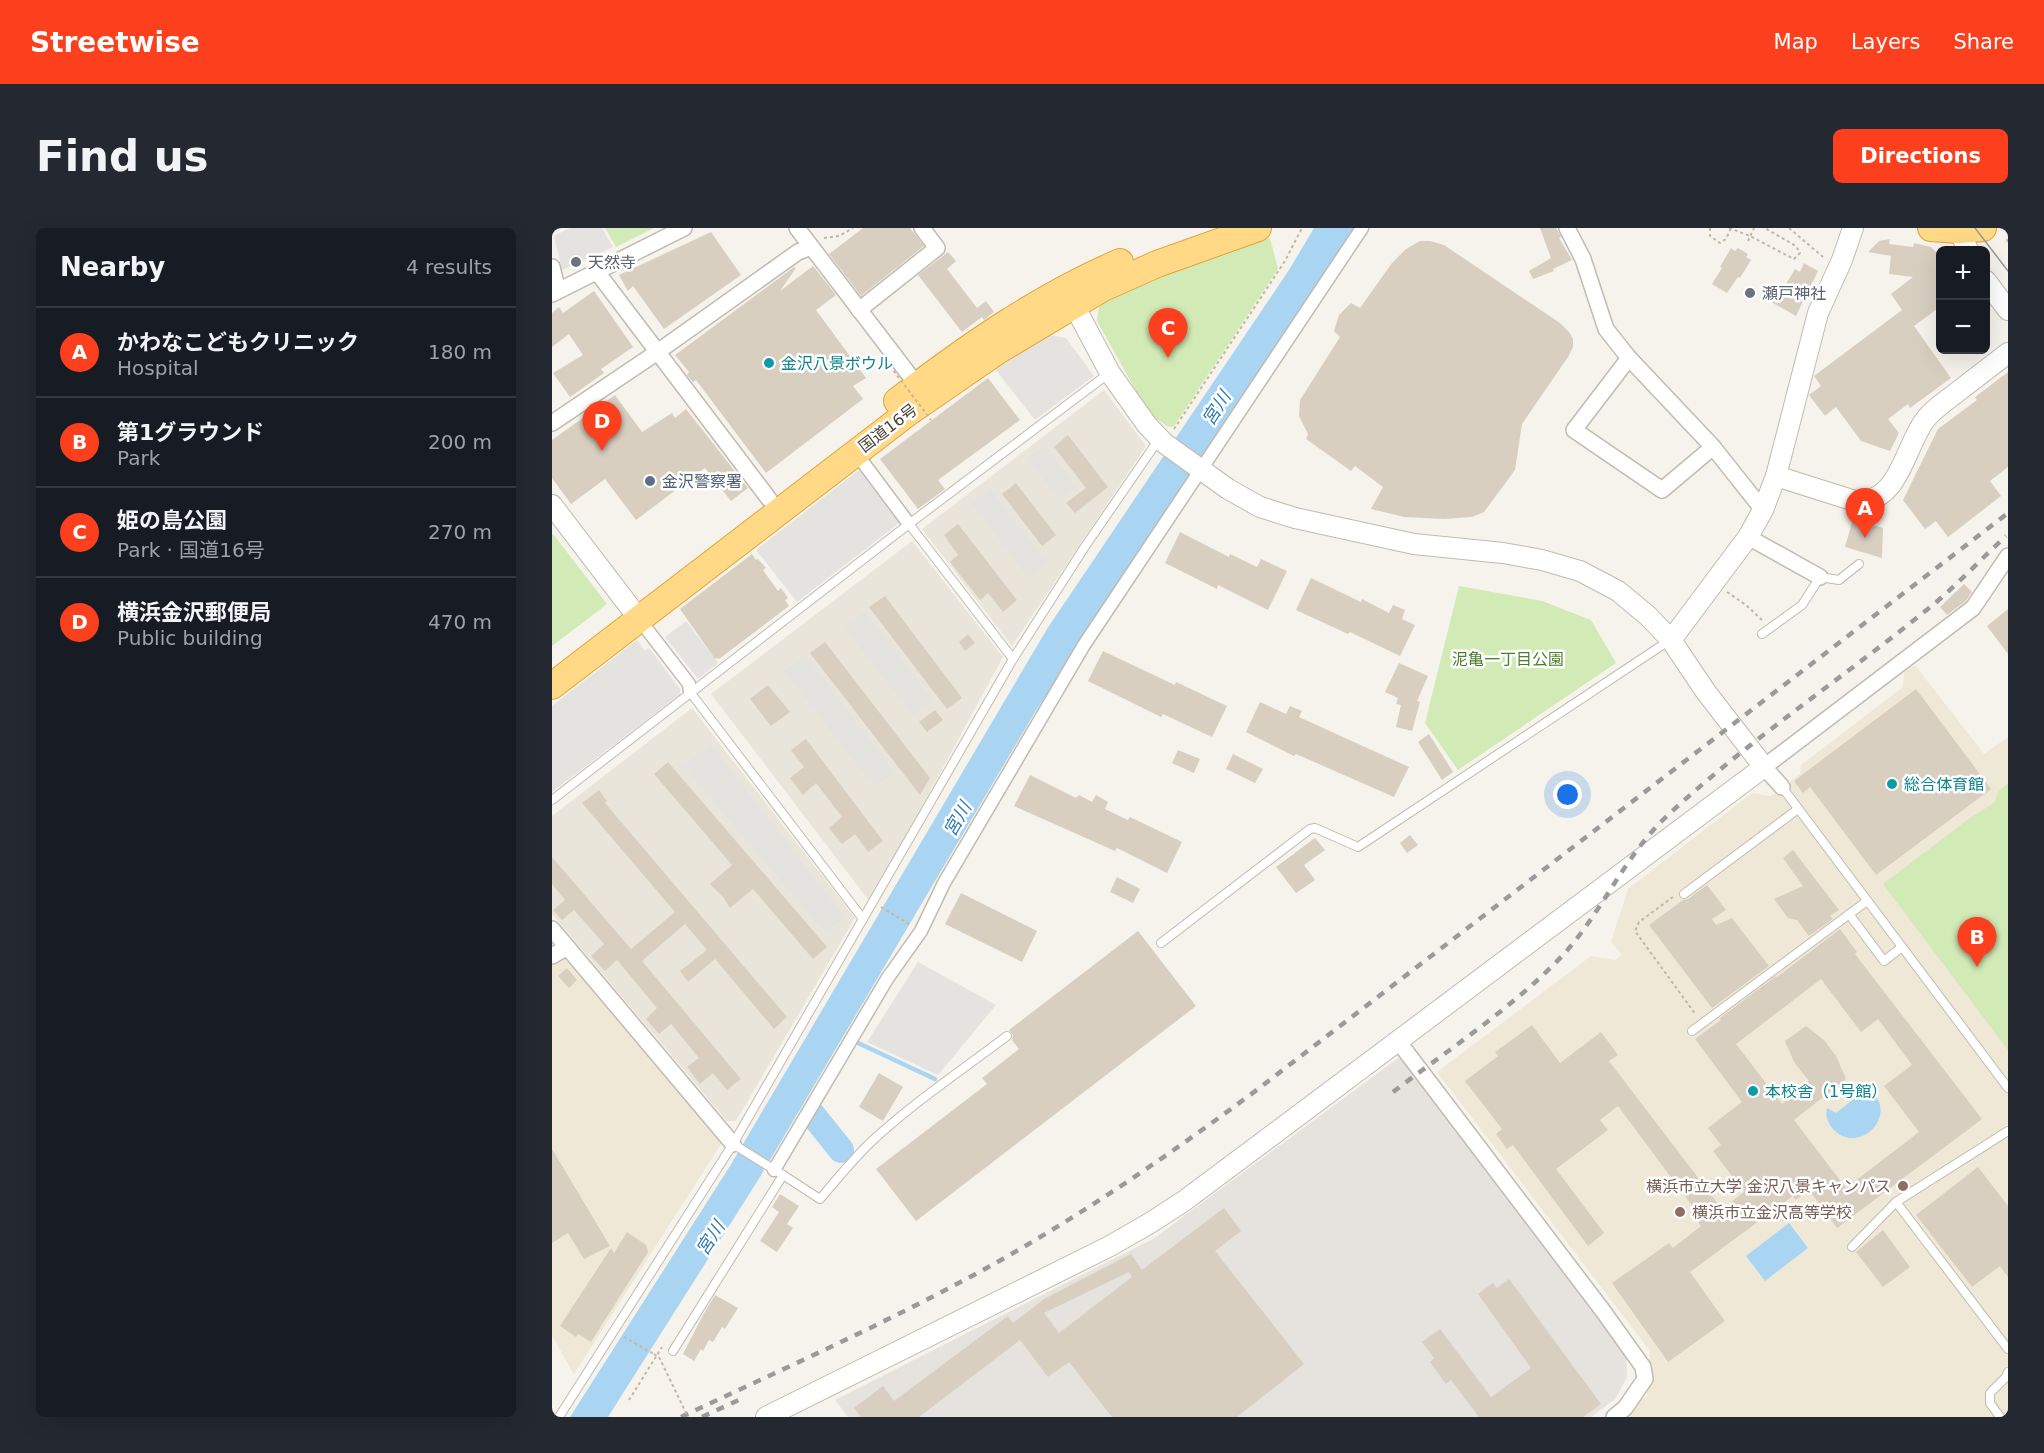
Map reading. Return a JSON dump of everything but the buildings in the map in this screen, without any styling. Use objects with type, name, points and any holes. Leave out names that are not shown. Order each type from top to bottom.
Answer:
[{"type":"highway","name":"国道16号","points":[[552,666],[635,613],[1069,297],[1150,249],[1208,228]]},
{"type":"highway","name":"国道16号","points":[[552,686],[769,499],[917,385],[991,332],[1069,297],[1103,288],[1157,264],[1258,228]]},
{"type":"highway","points":[[1931,228],[1967,234]]},
{"type":"street","points":[[552,267],[555,293],[684,228]]},
{"type":"street","points":[[796,228],[917,385]]},
{"type":"street","points":[[859,310],[937,248],[922,228]]},
{"type":"street","points":[[776,1171],[887,979],[921,932],[944,883],[1084,645],[1199,469],[1362,228]]},
{"type":"street","points":[[1567,228],[1583,259],[1606,329],[1629,358],[1713,447],[1763,510]]},
{"type":"street","points":[[1671,640],[1748,537],[1763,510],[1776,476],[1818,314],[1842,260],[1853,228]]},
{"type":"street","points":[[552,423],[656,353],[798,252],[811,247]]},
{"type":"street","points":[[597,272],[656,353],[769,499]]},
{"type":"street","points":[[1990,285],[2008,310]]},
{"type":"street","points":[[1069,297],[1110,373],[1163,442],[1228,489],[1260,507],[1294,518],[1414,544],[1503,553],[1542,560],[1580,571],[1618,591],[1648,616],[1671,640],[1713,700],[1782,787]]},
{"type":"street","points":[[1776,476],[1855,501],[1867,502],[1876,499],[1894,480],[1924,420],[1936,408],[2008,353]]},
{"type":"street","points":[[1629,358],[1574,430],[1662,490],[1713,447]]},
{"type":"street","points":[[856,453],[909,524]]},
{"type":"street","points":[[552,505],[689,684],[690,692]]},
{"type":"street","points":[[1748,537],[1820,578]]},
{"type":"street","points":[[766,1417],[1110,1246],[1184,1201],[1973,608],[2008,556]]},
{"type":"street","points":[[552,929],[737,1146]]},
{"type":"street","points":[[552,956],[567,947]]},
{"type":"street","points":[[1398,1041],[1604,1311],[1643,1367],[1645,1378],[1625,1408],[1614,1417]]},
{"type":"lane","points":[[552,800],[909,524],[1110,373]]},
{"type":"lane","points":[[559,1417],[737,1146],[863,919],[1012,659],[1084,548],[1163,442]]},
{"type":"lane","points":[[909,524],[1012,659]]},
{"type":"lane","points":[[1762,634],[1802,605],[1820,578],[1839,580],[1859,564]]},
{"type":"lane","points":[[1161,943],[1310,829],[1315,828],[1358,847],[1671,640]]},
{"type":"lane","points":[[690,692],[863,919]]},
{"type":"lane","points":[[1782,787],[2008,1088]]},
{"type":"lane","points":[[1684,894],[1798,809]]},
{"type":"lane","points":[[1692,1031],[1867,901]]},
{"type":"lane","points":[[1849,914],[1884,961],[1902,947]]},
{"type":"lane","points":[[737,1146],[820,1199],[873,1141],[908,1111],[1007,1036]]},
{"type":"lane","points":[[1852,1247],[1896,1202],[2008,1131]]},
{"type":"lane","points":[[673,1352],[776,1171]]},
{"type":"lane","points":[[1896,1202],[2008,1349]]},
{"type":"lane","points":[[2000,1417],[1990,1403],[1990,1393],[2008,1372]]},
{"type":"path","points":[[796,228],[823,238],[839,236],[853,228]]},
{"type":"path","points":[[1163,442],[1285,261],[1302,228]]},
{"type":"path","points":[[1710,228],[1710,236],[1720,243],[1726,239],[1730,228],[1794,259],[1800,253],[1796,246],[1765,228]]},
{"type":"path","points":[[1748,242],[1754,228]]},
{"type":"path","points":[[1789,228],[1830,263]]},
{"type":"path","points":[[1796,246],[1800,238]]},
{"type":"path","points":[[890,366],[931,420]]},
{"type":"path","points":[[1714,584],[1746,604],[1771,628]]},
{"type":"path","points":[[873,902],[921,932]]},
{"type":"path","points":[[1645,918],[1635,927],[1637,935],[1703,1023]]},
{"type":"path","points":[[614,1331],[659,1357],[688,1417]]},
{"type":"shaded area","points":[[570,228],[602,228],[613,247],[562,270],[554,236]]},
{"type":"shaded area","points":[[1050,335],[1066,338],[1094,376],[1035,420],[995,369]]},
{"type":"shaded area","points":[[1104,390],[1146,446],[1012,646],[922,529]]},
{"type":"shaded area","points":[[1045,445],[1076,487],[1059,499],[1028,459]]},
{"type":"shaded area","points":[[859,470],[899,523],[797,602],[756,550]]},
{"type":"shaded area","points":[[990,488],[1048,563],[1028,578],[971,503]]},
{"type":"shaded area","points":[[912,541],[1003,657],[870,902],[711,694]]},
{"type":"shaded area","points":[[865,611],[932,700],[913,716],[844,627]]},
{"type":"shaded area","points":[[686,621],[718,663],[698,679],[665,637]]},
{"type":"shaded area","points":[[637,640],[645,651],[649,648],[680,689],[680,694],[552,792],[552,706]]},
{"type":"shaded area","points":[[806,655],[894,772],[874,787],[784,671]]},
{"type":"shaded area","points":[[1915,665],[1984,754],[2008,737],[2008,1417],[1619,1417],[1647,1396],[1650,1351],[1437,1072],[1591,956],[1615,960],[1622,955],[1611,942],[1628,889],[1752,793],[1771,796],[1800,774],[1801,765],[1903,687],[1904,672]]},
{"type":"shaded area","points":[[692,708],[855,918],[736,1121],[727,1121],[552,914],[552,816]]},
{"type":"shaded area","points":[[711,744],[845,917],[825,933],[682,765]]},
{"type":"shaded area","points":[[566,956],[723,1141],[574,1374],[552,1336],[552,965]]},
{"type":"shaded area","points":[[918,962],[996,1005],[938,1075],[867,1042]]},
{"type":"shaded area","points":[[1401,1056],[1626,1354],[1627,1377],[1615,1399],[1591,1417],[848,1417],[835,1400],[1153,1239]]},
{"type":"green space","points":[[605,228],[654,228],[616,247]]},
{"type":"green space","points":[[1270,238],[1278,269],[1174,426],[1168,427],[1154,417],[1141,400],[1097,321],[1099,306],[1112,296],[1226,250]]},
{"type":"green space","points":[[552,535],[607,604],[552,646]]},
{"type":"green space","name":"泥亀一丁目公園","points":[[1459,586],[1542,601],[1591,620],[1616,663],[1458,770],[1425,723]]},
{"type":"green space","points":[[2008,783],[2008,1050],[1883,884],[1970,818],[1994,803],[1999,791]]},
{"type":"water","name":"宮川","points":[[1314,228],[1358,228],[1035,712],[760,1177],[608,1417],[570,1417],[730,1166],[1047,629],[1289,270]]},
{"type":"water","points":[[1863,1085],[1875,1095],[1880,1106],[1880,1118],[1866,1134],[1855,1138],[1844,1136],[1833,1129],[1827,1117],[1827,1108],[1836,1113],[1860,1094],[1856,1086]]},
{"type":"water","points":[[1789,1223],[1808,1248],[1765,1281],[1746,1256]]},
{"type":"waterway","points":[[856,1042],[935,1079]]},
{"type":"waterway","points":[[813,1115],[841,1150]]},
{"type":"tram line","points":[[1975,228],[2008,271]]},
{"type":"railway","points":[[681,1417],[838,1344],[954,1286],[1061,1225],[1161,1159],[1258,1089],[2008,513]]},
{"type":"railway","points":[[1393,1092],[1502,1010],[1562,956],[1589,922],[1638,848],[1668,815],[1765,733],[1934,604],[2006,536]]},
{"type":"railway","points":[[702,1417],[743,1398]]},
{"type":"place","name":"天然寺","points":[[576,262]]},
{"type":"place","name":"瀬戸神社","points":[[1750,293]]},
{"type":"place","name":"姫の島公園","points":[[1168,358]]},
{"type":"place","name":"金沢八景ボウル","points":[[769,363]]},
{"type":"place","name":"横浜金沢郵便局","points":[[602,451]]},
{"type":"place","name":"金沢警察署","points":[[650,481]]},
{"type":"place","name":"かわなこどもクリニック","points":[[1865,538]]},
{"type":"place","name":"総合体育館","points":[[1892,784]]},
{"type":"place","name":"第1グラウンド","points":[[1977,967]]},
{"type":"place","name":"本校舎（1号館）","points":[[1753,1091]]},
{"type":"place","name":"横浜市立大学 金沢八景キャンパス","points":[[1903,1186]]},
{"type":"place","name":"横浜市立金沢高等学校","points":[[1680,1212]]}]
